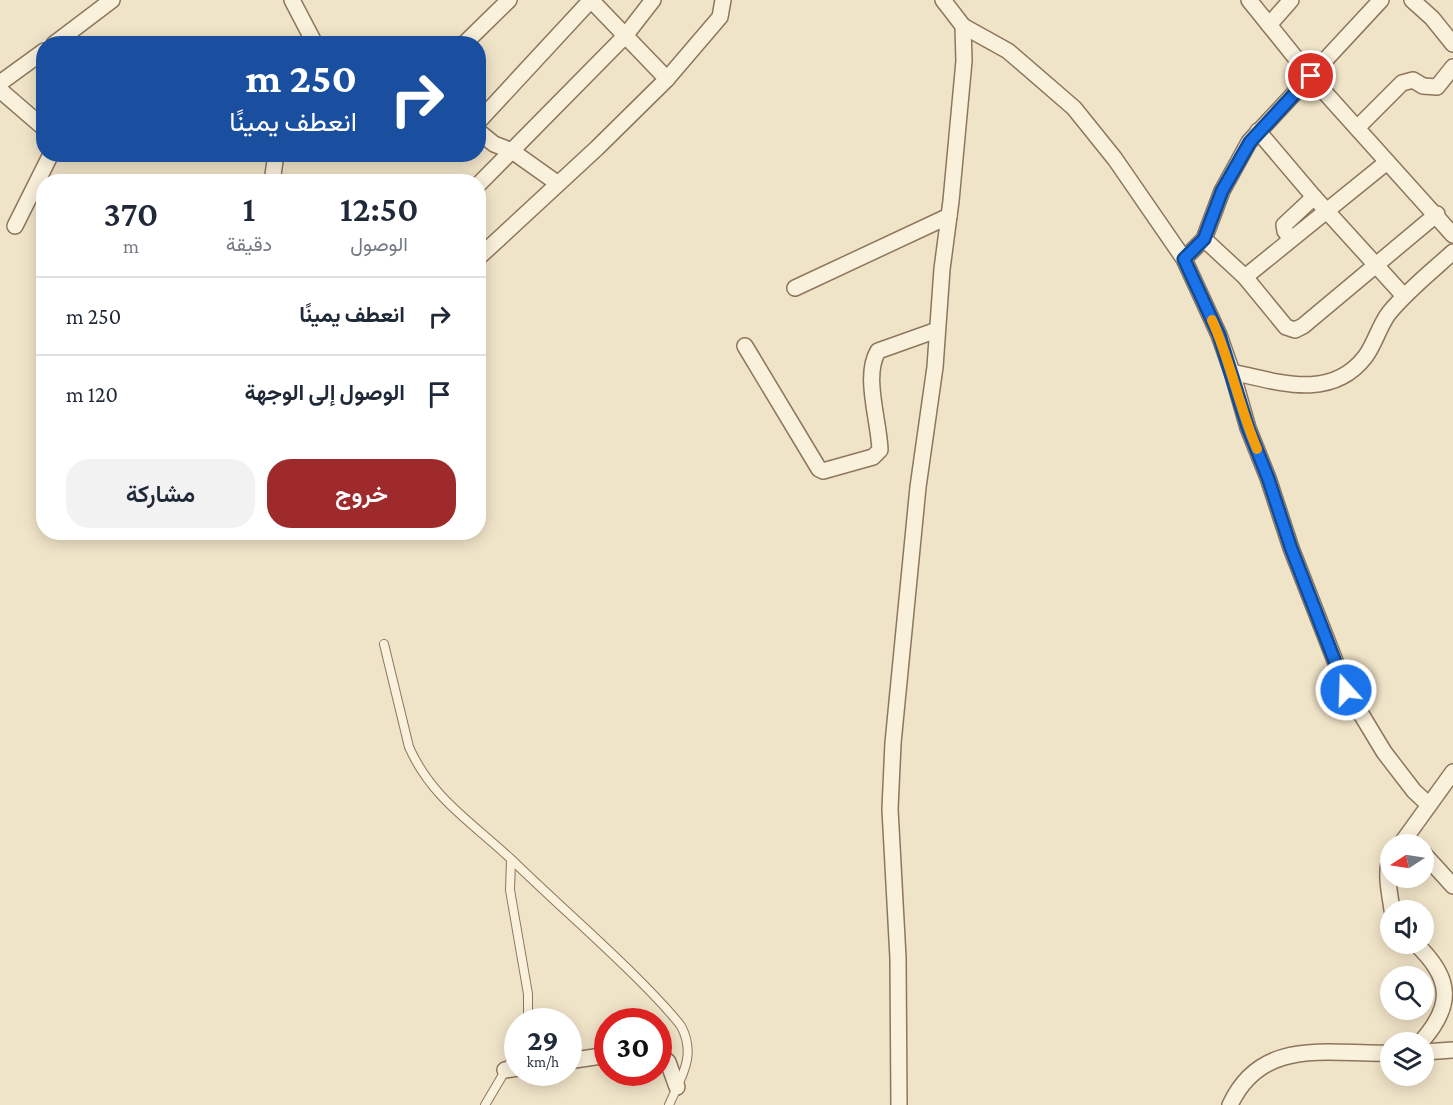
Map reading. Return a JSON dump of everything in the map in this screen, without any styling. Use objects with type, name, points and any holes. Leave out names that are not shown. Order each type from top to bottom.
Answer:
[{"type":"street","points":[[65,36],[112,0]]},
{"type":"street","points":[[292,0],[309,36]]},
{"type":"street","points":[[472,36],[509,0]]},
{"type":"street","points":[[486,113],[591,0],[667,79]]},
{"type":"street","points":[[486,177],[625,36],[652,0]]},
{"type":"street","points":[[486,250],[597,148],[667,79],[720,17],[723,0]]},
{"type":"street","points":[[943,0],[963,26],[1008,51],[1074,108],[1115,159],[1184,259],[1219,335],[1248,428],[1346,690],[1384,752],[1414,791],[1429,805]]},
{"type":"street","points":[[1250,0],[1311,76],[1387,162],[1437,214],[1453,235]]},
{"type":"street","points":[[1269,25],[1292,0]]},
{"type":"street","points":[[1184,259],[1204,239],[1222,191],[1242,154],[1258,131],[1381,0]]},
{"type":"street","points":[[1412,0],[1432,18],[1453,44]]},
{"type":"street","points":[[899,1105],[898,958],[890,809],[893,743],[918,487],[935,367],[964,61],[963,26]]},
{"type":"street","points":[[0,83],[36,57]]},
{"type":"street","points":[[1357,128],[1402,83],[1413,80],[1423,86],[1437,87],[1453,67]]},
{"type":"street","points":[[0,90],[36,121]]},
{"type":"street","points":[[1258,131],[1326,211],[1404,296]]},
{"type":"street","points":[[486,137],[557,183]]},
{"type":"street","points":[[1245,277],[1387,162]]},
{"type":"street","points":[[15,226],[36,184]]},
{"type":"street","points":[[1292,239],[1285,231],[1284,225],[1314,197]]},
{"type":"street","points":[[1204,239],[1245,277],[1286,327],[1295,330],[1303,326],[1437,214]]},
{"type":"street","points":[[795,288],[949,216]]},
{"type":"street","points":[[1232,372],[1310,386],[1333,381],[1349,373],[1366,356],[1388,315],[1404,296],[1453,252]]},
{"type":"street","points":[[744,346],[819,469],[823,471],[873,457],[880,450],[871,375],[873,360],[878,351],[937,330]]},
{"type":"street","points":[[1413,834],[1429,805],[1453,772]]},
{"type":"street","points":[[1434,865],[1453,886]]},
{"type":"street","points":[[1426,954],[1440,968],[1449,984],[1452,999],[1446,1017],[1434,1032]]},
{"type":"street","points":[[1434,1051],[1453,1050]]},
{"type":"street","points":[[1230,1105],[1251,1074],[1273,1059],[1298,1053],[1380,1053]]},
{"type":"street","points":[[672,1073],[677,1087]]},
{"type":"lane","points":[[384,644],[410,747],[415,760],[432,786],[448,804],[618,959],[681,1026],[687,1036],[688,1056],[669,1105]]},
{"type":"lane","points":[[511,860],[510,890],[528,994],[528,1008]]},
{"type":"lane","points":[[484,1105],[504,1078]]},
{"type":"slow traffic","points":[[1212,320],[1257,449]]},
{"type":"route","points":[[1311,76],[1250,142],[1222,191],[1204,239],[1184,259],[1219,335],[1248,428],[1346,690]]}]
